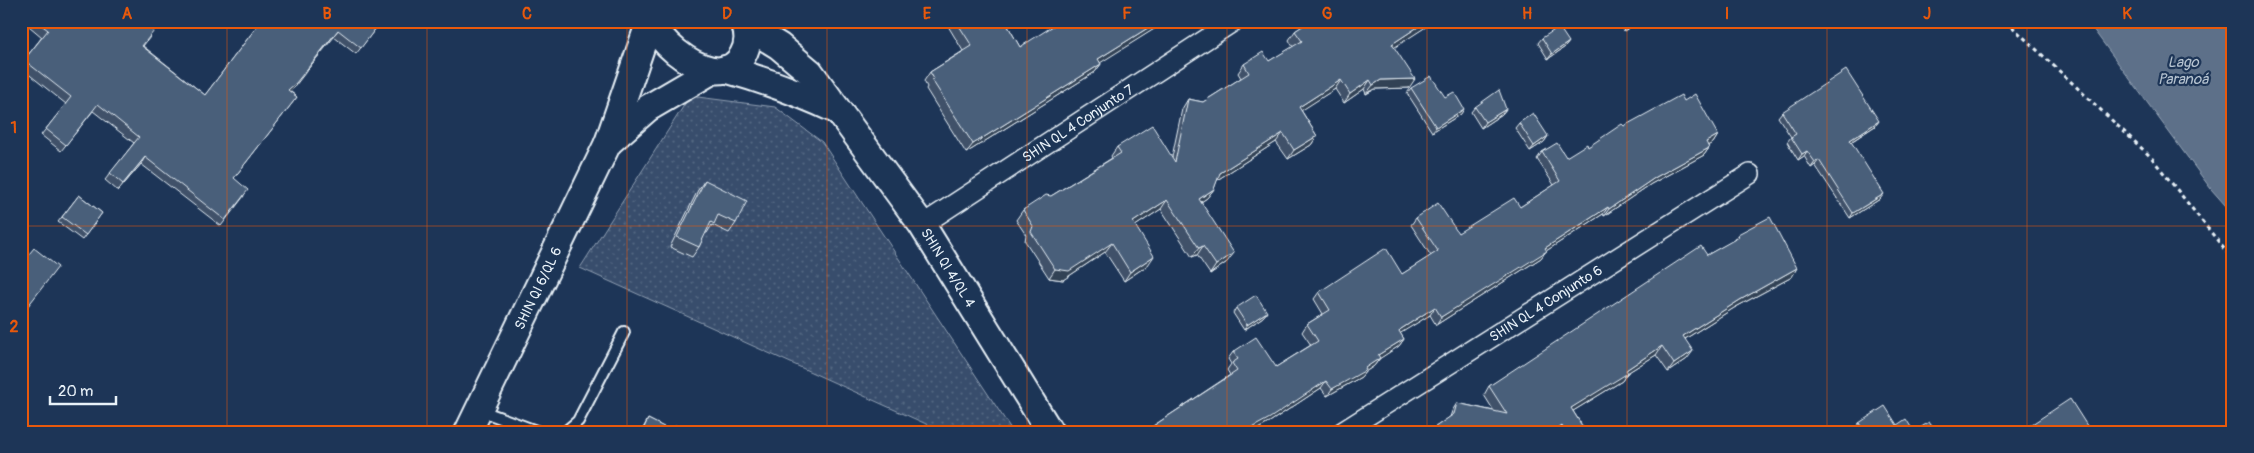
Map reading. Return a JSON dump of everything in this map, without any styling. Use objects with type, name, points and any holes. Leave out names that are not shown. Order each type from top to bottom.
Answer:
[{"type":"street","name":"SHIN QI 4/QL 4","points":[[650,21],[656,32],[690,62],[788,89],[836,111]]},
{"type":"street","name":"SHIN QI 6/QL 6","points":[[474,421],[608,143],[650,21]]},
{"type":"street","name":"SHIN QL 4 Conjunto 7","points":[[922,225],[1234,21]]},
{"type":"street","name":"SHIN QI 4/QL 4","points":[[744,23],[796,58],[810,72],[836,111],[873,157],[922,225],[1050,432]]},
{"type":"street","name":"SHIN QI 6/QL 6","points":[[608,143],[648,108],[719,70],[738,62],[748,48],[748,37],[744,23]]},
{"type":"street","name":"SHIN QL 4 Conjunto 6","points":[[1342,432],[1750,174]]},
{"type":"lane","points":[[565,432],[578,421],[624,332]]},
{"type":"lane","points":[[474,421],[539,432]]},
{"type":"path","points":[[2006,21],[2151,157],[2233,260]]},
{"type":"shaded area","points":[[690,96],[775,107],[822,142],[1013,432],[944,432],[580,268]]},
{"type":"water","name":"Lago Paranoá","points":[[2087,21],[2233,21],[2233,214],[2211,189]]},
{"type":"building","points":[[36,21],[143,21],[154,31],[142,46],[205,95],[261,21],[368,21],[376,28],[361,48],[338,30],[296,83],[288,90],[297,97],[234,178],[248,190],[225,220],[145,157],[123,184],[110,173],[139,137],[98,104],[66,145],[46,129],[71,97],[24,60],[48,30]]},
{"type":"building","points":[[956,21],[1005,21],[1020,47],[1061,21],[1159,21],[1098,59],[1101,64],[973,144],[932,80],[934,79],[930,72],[972,46]]},
{"type":"building","points":[[1310,21],[1427,21],[1392,44],[1415,79],[1381,80],[1373,85],[1370,80],[1350,94],[1341,80],[1299,107],[1317,136],[1294,150],[1283,133],[1220,173],[1214,189],[1199,199],[1234,253],[1216,265],[1203,246],[1199,248],[1167,200],[1133,222],[1154,256],[1130,272],[1112,243],[1069,271],[1055,269],[1031,232],[1033,226],[1023,210],[1046,195],[1051,196],[1121,153],[1117,147],[1152,125],[1175,162],[1188,99],[1203,102],[1249,73],[1244,64],[1263,52],[1269,61],[1302,41],[1295,31]]},
{"type":"building","points":[[1625,21],[1634,21],[1628,25]]},
{"type":"building","points":[[1559,27],[1569,42],[1552,54],[1542,38]]},
{"type":"building","points":[[1846,70],[1879,121],[1850,140],[1884,194],[1853,213],[1819,160],[1815,162],[1807,151],[1802,154],[1791,137],[1796,134],[1782,112]]},
{"type":"building","points":[[1431,76],[1445,97],[1454,92],[1464,109],[1436,127],[1411,88]]},
{"type":"building","points":[[1499,90],[1506,109],[1485,122],[1475,107]]},
{"type":"building","points":[[1695,94],[1718,135],[1706,142],[1709,148],[1656,177],[1609,209],[1608,207],[1545,248],[1547,251],[1441,317],[1435,307],[1401,329],[1399,331],[1404,339],[1378,355],[1380,358],[1365,368],[1366,370],[1332,389],[1326,381],[1270,418],[1244,432],[1157,432],[1153,426],[1237,371],[1232,363],[1238,359],[1233,352],[1256,337],[1276,367],[1318,341],[1307,324],[1330,310],[1319,292],[1386,248],[1402,274],[1438,251],[1416,218],[1438,203],[1458,233],[1514,198],[1520,207],[1560,181],[1542,152],[1557,143],[1566,157],[1587,144],[1588,147],[1622,124],[1624,126],[1681,95],[1684,101]]},
{"type":"building","points":[[1533,113],[1548,136],[1534,146],[1519,123]]},
{"type":"building","points":[[705,180],[747,201],[736,223],[718,215],[714,224],[711,222],[699,247],[677,237]]},
{"type":"building","points":[[79,195],[102,213],[86,235],[62,217]]},
{"type":"building","points":[[1770,217],[1797,268],[1740,300],[1683,336],[1693,351],[1674,364],[1662,346],[1626,370],[1628,373],[1571,408],[1586,432],[1565,432],[1562,426],[1554,432],[1428,432],[1454,414],[1457,403],[1507,414],[1489,386],[1701,246],[1707,255],[1739,237],[1738,234]]},
{"type":"building","points":[[34,248],[58,267],[21,315],[21,264]]},
{"type":"building","points":[[1256,295],[1267,312],[1247,325],[1236,308]]},
{"type":"building","points":[[2070,399],[2091,432],[2020,432]]},
{"type":"building","points":[[1885,406],[1897,425],[1906,419],[1914,432],[1864,432],[1859,423]]},
{"type":"building","points":[[648,419],[672,431],[675,425],[688,432],[642,432]]},
{"type":"building","points":[[1929,422],[1936,432],[1914,432]]},
{"type":"building","points":[[1422,427],[1425,432],[1414,432]]}]
